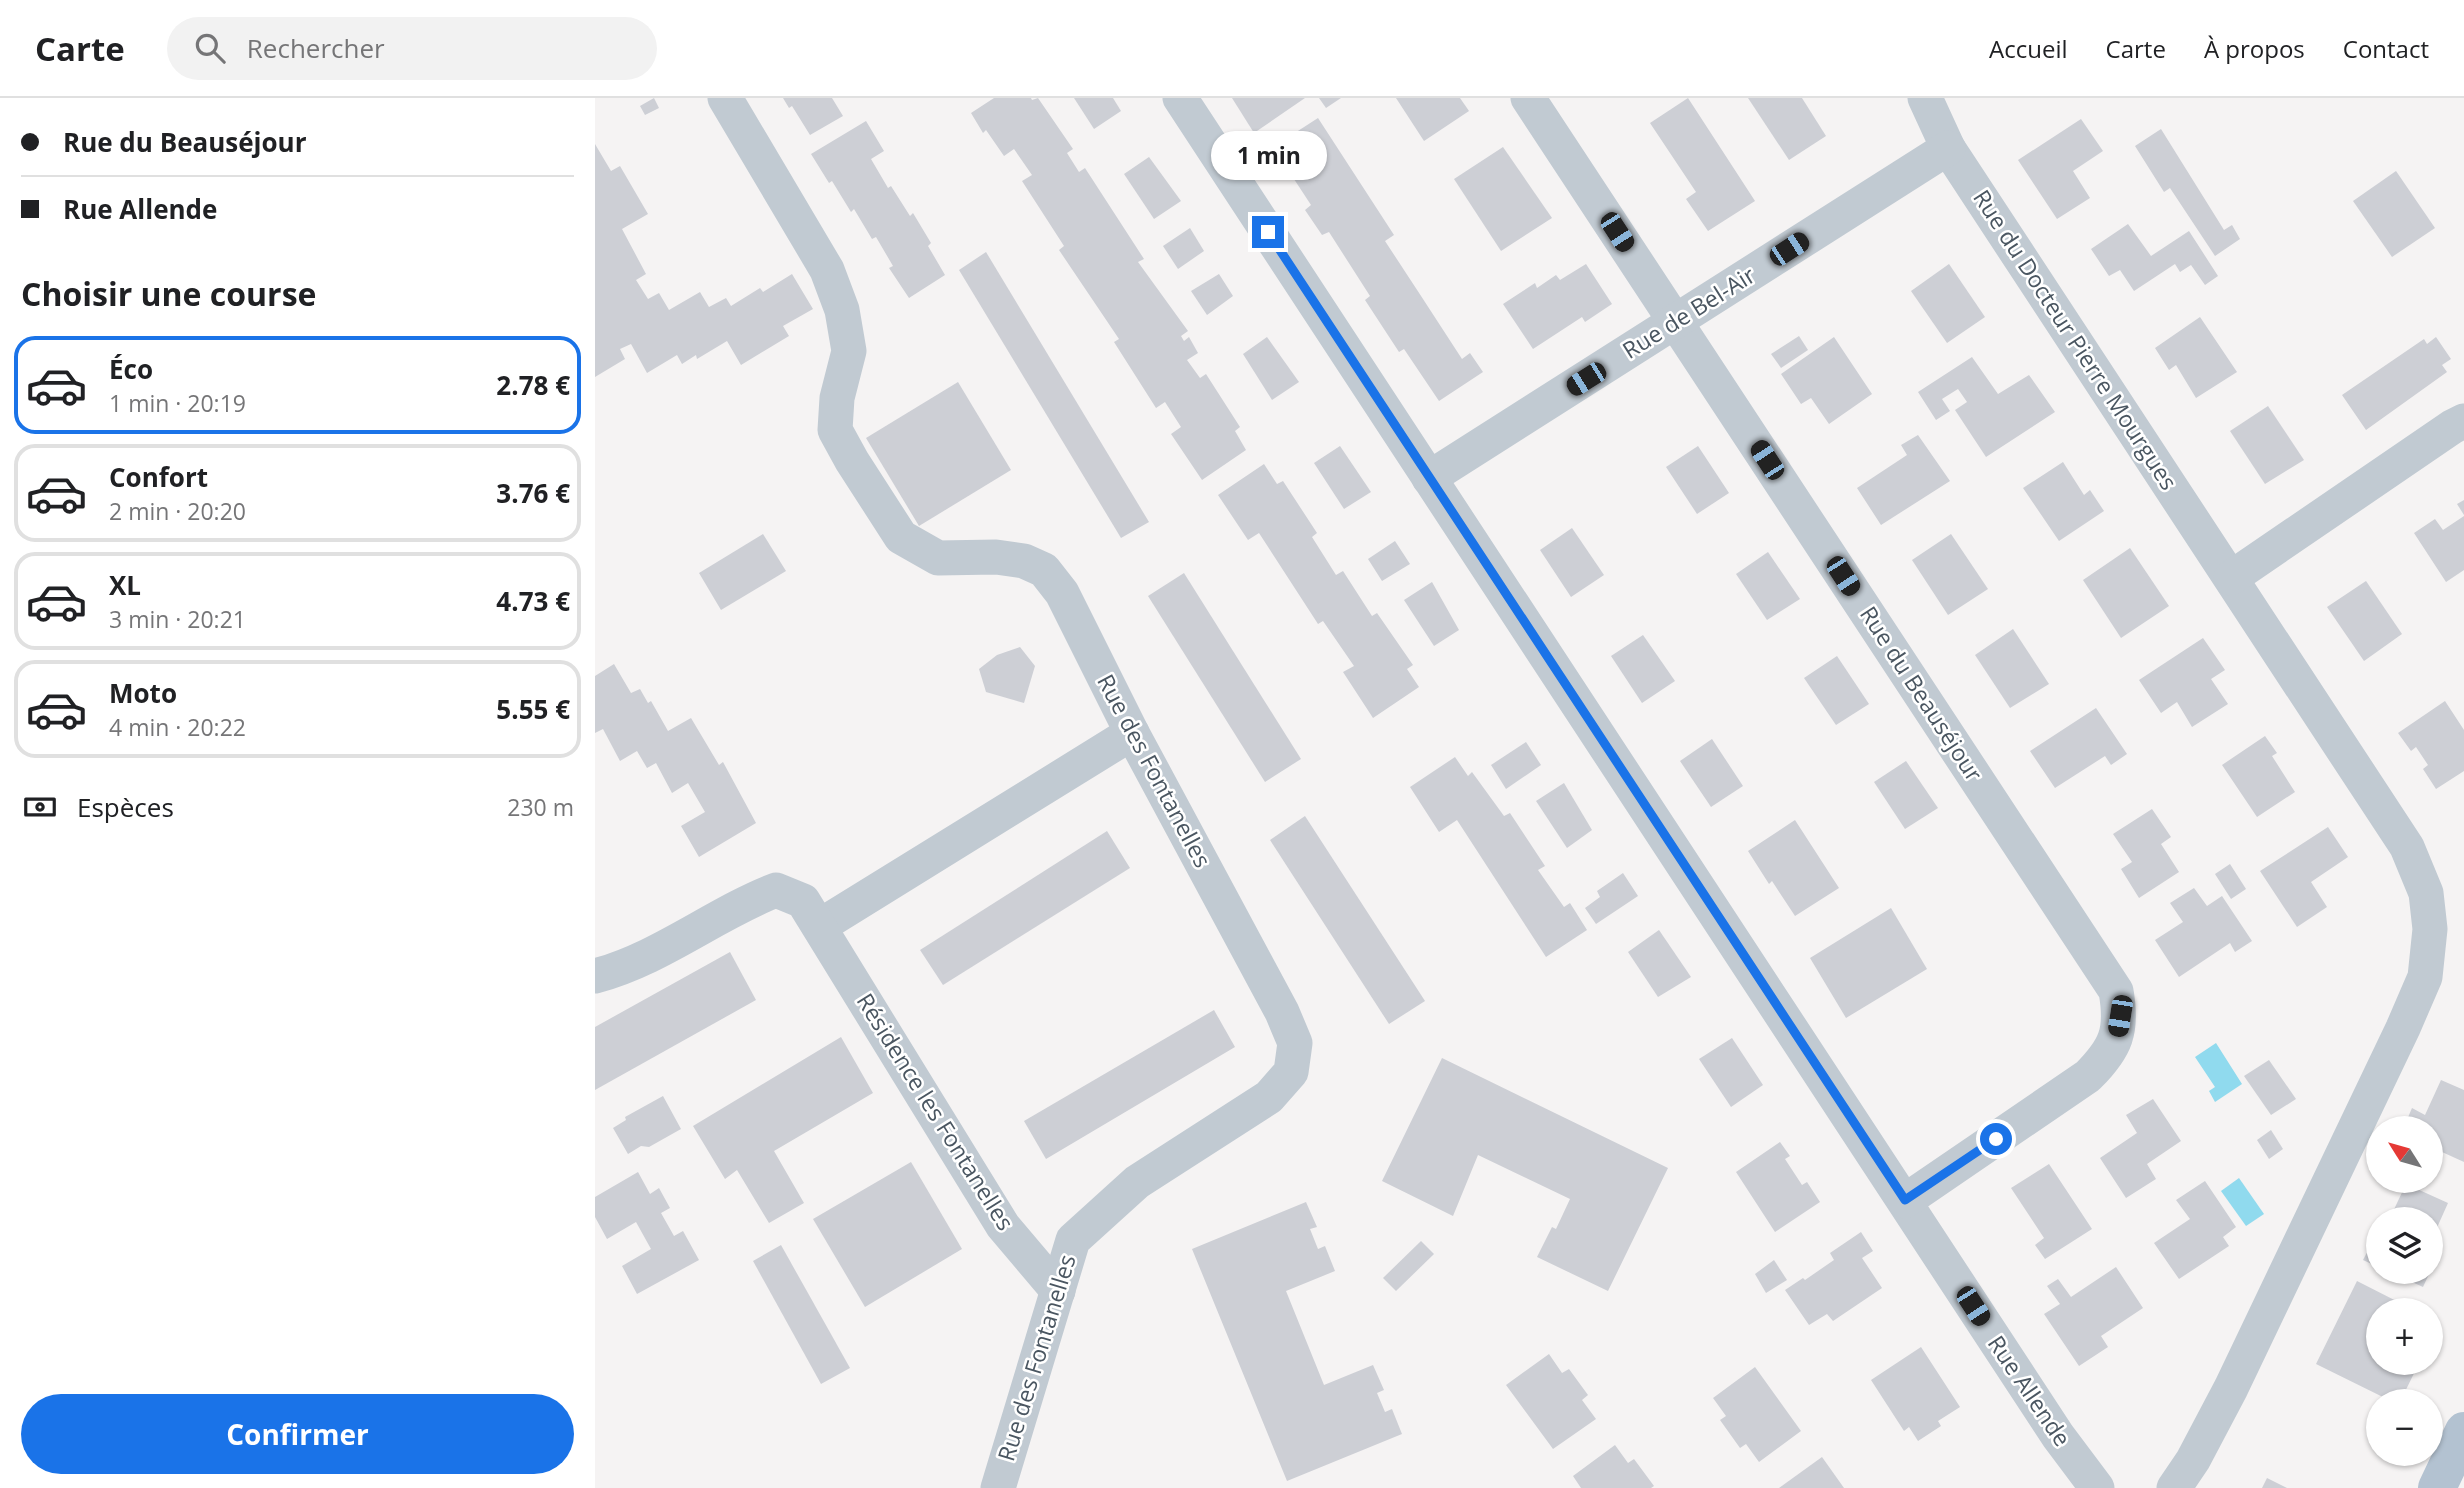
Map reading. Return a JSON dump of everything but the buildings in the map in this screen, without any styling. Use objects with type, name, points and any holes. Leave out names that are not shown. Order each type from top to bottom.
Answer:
[{"type":"street","name":"Rue des Fontanelles","points":[[725,98],[827,270],[842,310],[849,351],[837,398],[835,430],[852,461],[901,537],[938,558],[996,557],[1024,561],[1044,570],[1062,593],[1132,733],[1282,1012],[1295,1043],[1291,1072],[1269,1097],[1137,1182],[1073,1240],[998,1488]]},
{"type":"street","name":"Rue Allende","points":[[1180,98],[2058,1436],[2097,1488]]},
{"type":"street","name":"Rue du Beauséjour","points":[[1528,98],[2116,991],[2120,1016],[2117,1037],[2107,1057],[2088,1076],[1905,1200]]},
{"type":"street","name":"Rue du Docteur Pierre Mourgues","points":[[1925,98],[1948,148],[2407,847],[2426,892],[2430,929],[2425,977],[2231,1388],[2193,1460],[2174,1488]]},
{"type":"street","name":"Rue de Bel-Air","points":[[1429,478],[1948,148]]},
{"type":"street","points":[[2231,578],[2464,421]]},
{"type":"street","points":[[820,926],[1132,733]]},
{"type":"street","name":"Résidence les Fontanelles","points":[[595,976],[623,969],[749,901],[776,891],[803,901],[1003,1226],[1058,1291]]},
{"type":"water","points":[[2216,1043],[2242,1084],[2215,1102],[2209,1091],[2215,1087],[2195,1057]]},
{"type":"water","points":[[2239,1178],[2264,1214],[2246,1226],[2221,1191]]},
{"type":"route","points":[[1268,232],[1905,1200],[1996,1139]]}]
